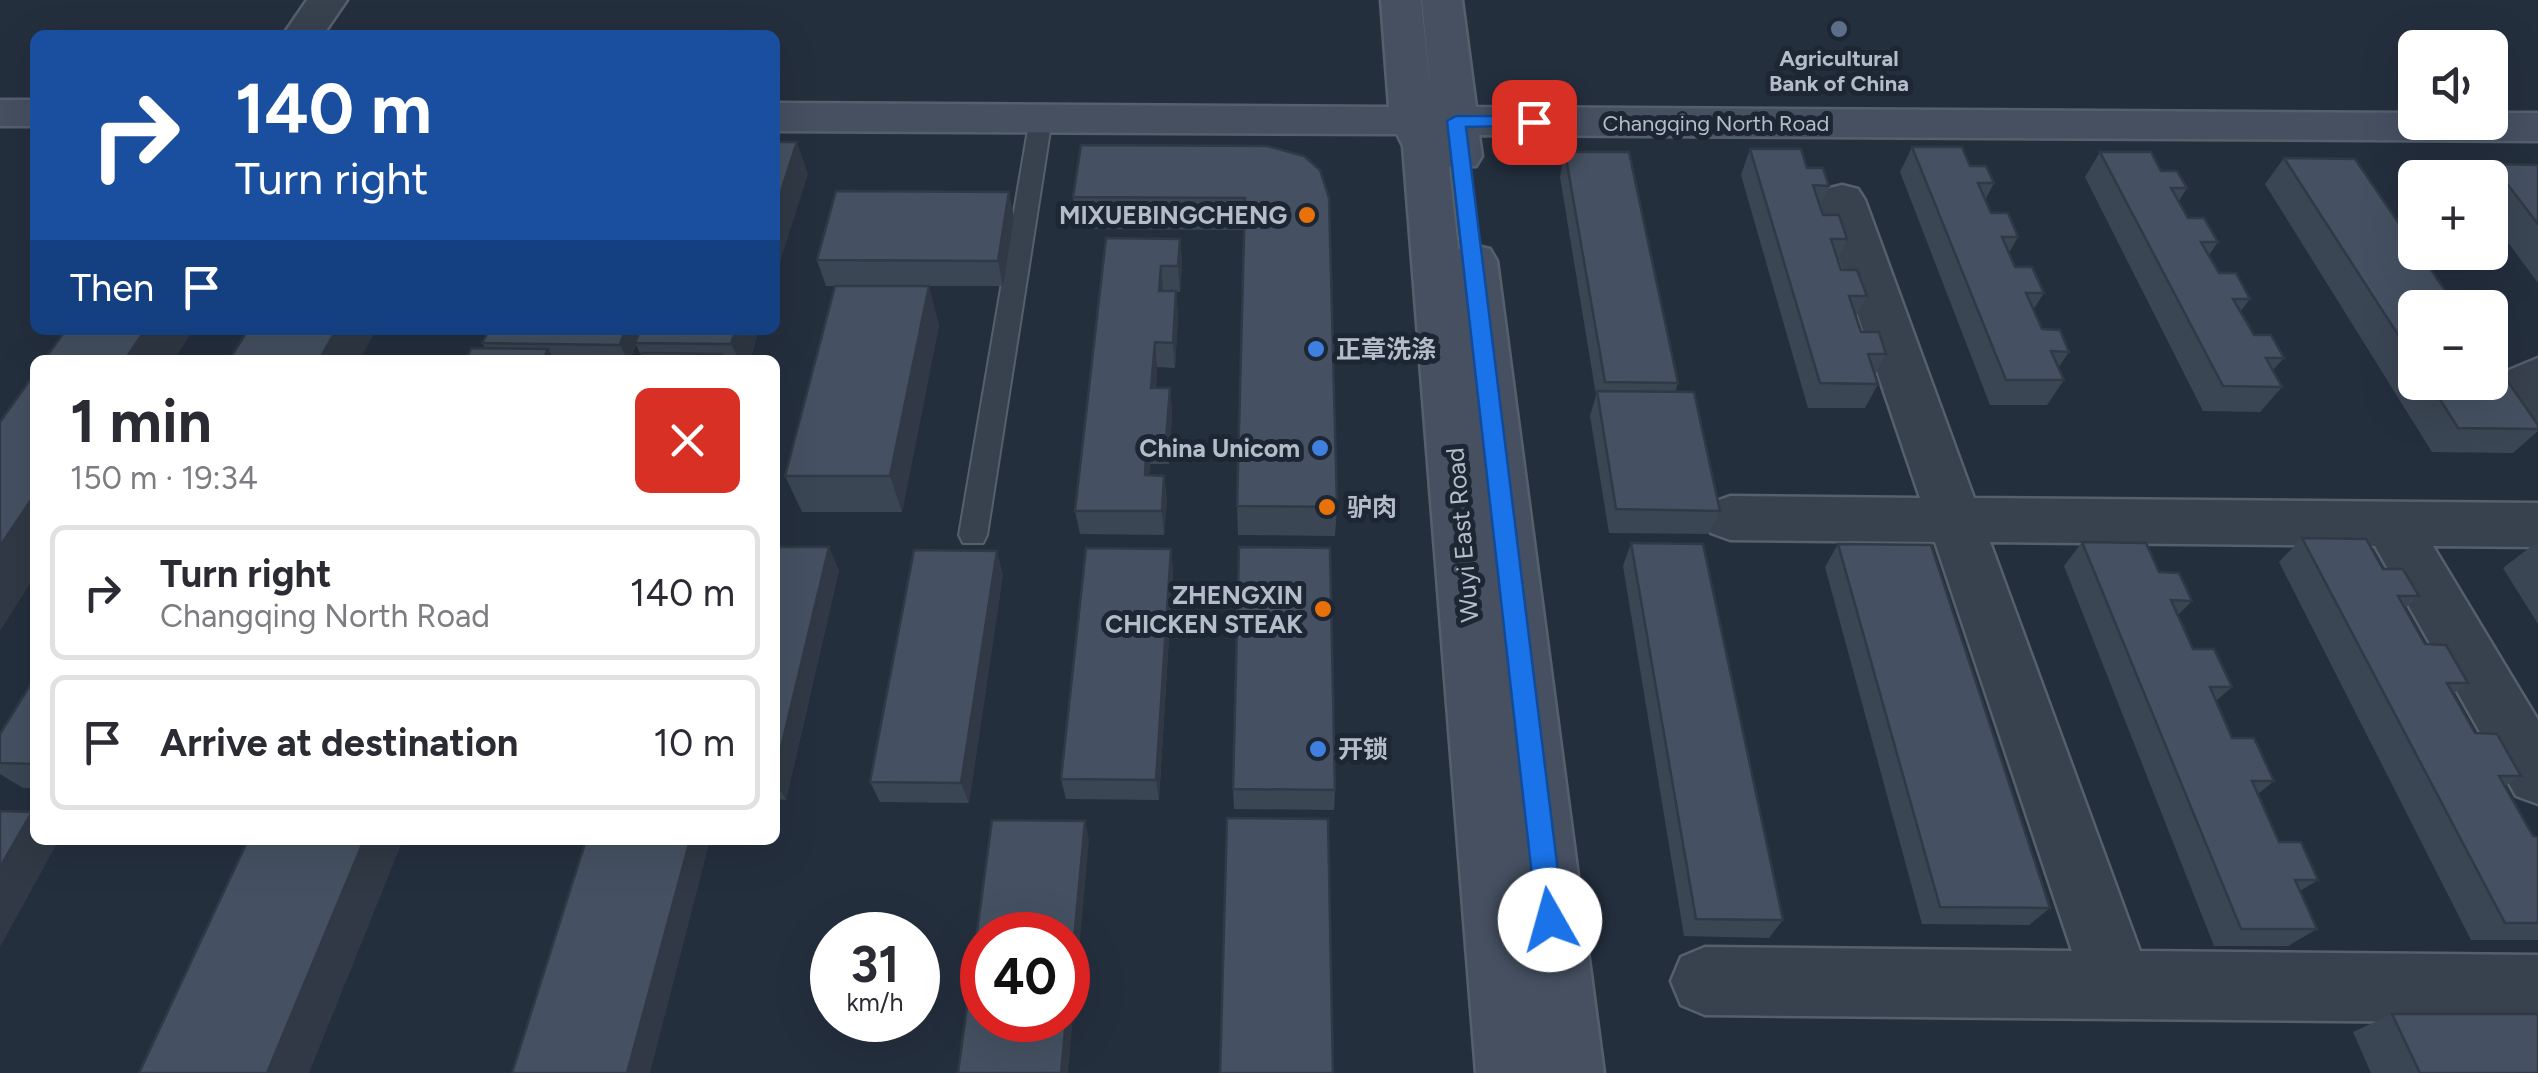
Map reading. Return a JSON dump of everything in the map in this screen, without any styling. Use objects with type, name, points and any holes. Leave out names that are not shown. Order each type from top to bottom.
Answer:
[{"type":"main road","name":"Wuyi East Road","points":[[1400,0],[1432,102],[1569,1073]]},
{"type":"main road","name":"Wuyi East Road","points":[[1442,0],[1426,146],[1512,1073]]},
{"type":"main road","points":[[0,76],[30,76]]},
{"type":"main road","name":"Changqing North Road","points":[[780,80],[1432,102],[2538,127]]},
{"type":"main road","name":"Changqing North Road","points":[[780,117],[1041,118],[1432,102],[2398,89]]},
{"type":"main road","points":[[2508,89],[2538,90]]},
{"type":"main road","points":[[0,113],[30,113]]},
{"type":"street","points":[[306,30],[327,0]]},
{"type":"street","points":[[1842,200],[2118,985]]},
{"type":"street","points":[[2538,377],[2528,383],[2538,408]]},
{"type":"street","points":[[1730,518],[2538,525]]},
{"type":"street","points":[[2392,524],[2538,776]]},
{"type":"street","points":[[1705,981],[2538,989]]},
{"type":"lane","points":[[973,534],[1041,118]]},
{"type":"building","points":[[780,142],[797,142],[780,195]]},
{"type":"building","points":[[1081,145],[1267,146],[1304,156],[1320,170],[1329,198],[1337,507],[1237,506],[1245,198],[1073,197]]},
{"type":"building","points":[[1912,147],[1962,147],[1970,166],[1986,166],[1994,183],[1978,183],[1991,213],[2008,213],[2018,237],[2002,237],[2015,267],[2032,267],[2044,293],[2026,293],[2042,329],[2060,330],[2069,352],[2051,351],[2064,380],[2006,380]]},
{"type":"building","points":[[1750,149],[1801,149],[1807,168],[1823,168],[1829,186],[1813,185],[1823,215],[1839,215],[1847,239],[1831,239],[1841,270],[1857,270],[1867,296],[1849,296],[1861,332],[1879,332],[1886,354],[1868,354],[1878,384],[1820,383]]},
{"type":"building","points":[[1565,152],[1629,152],[1678,383],[1605,382]]},
{"type":"building","points":[[2100,152],[2151,152],[2161,171],[2177,171],[2187,188],[2171,188],[2188,218],[2204,218],[2218,242],[2201,242],[2219,273],[2236,273],[2250,299],[2233,299],[2254,335],[2271,335],[2284,358],[2266,358],[2282,387],[2223,386]]},
{"type":"building","points":[[2284,158],[2355,159],[2398,222],[2398,270],[2431,270],[2445,290],[2398,290],[2398,335]]},
{"type":"building","points":[[2508,164],[2538,165],[2538,224],[2508,185]]},
{"type":"building","points":[[836,191],[1009,192],[998,261],[817,260]]},
{"type":"building","points":[[1106,238],[1180,239],[1178,266],[1161,266],[1159,291],[1176,291],[1173,343],[1155,342],[1151,388],[1170,388],[1166,440],[1147,439],[1145,475],[1164,476],[1162,511],[1075,511]]},
{"type":"building","points":[[835,286],[929,286],[890,476],[785,476]]},
{"type":"building","points":[[62,335],[142,335],[128,355],[48,355]]},
{"type":"building","points":[[245,335],[333,335],[322,355],[232,355]]},
{"type":"building","points":[[486,335],[623,335],[620,345],[482,343]]},
{"type":"building","points":[[638,335],[734,335],[731,344],[635,343]]},
{"type":"building","points":[[471,348],[548,349],[545,355],[468,355]]},
{"type":"building","points":[[642,353],[722,354],[722,355]]},
{"type":"building","points":[[30,380],[30,501],[0,546],[0,422]]},
{"type":"building","points":[[2508,382],[2538,425],[2538,429],[2458,428],[2440,400],[2508,400]]},
{"type":"building","points":[[1597,391],[1694,392],[1720,511],[1616,509]]},
{"type":"building","points":[[2302,538],[2366,539],[2383,569],[2403,569],[2419,596],[2398,596],[2425,644],[2446,645],[2468,683],[2447,683],[2475,733],[2497,734],[2521,776],[2499,776],[2533,836],[2538,837],[2538,923],[2505,923]]},
{"type":"building","points":[[2082,542],[2146,543],[2159,572],[2179,573],[2192,601],[2171,600],[2193,649],[2214,649],[2232,687],[2210,687],[2232,738],[2254,738],[2274,781],[2252,781],[2279,842],[2301,842],[2318,880],[2295,880],[2317,929],[2241,929]]},
{"type":"building","points":[[1631,543],[1703,544],[1783,920],[1696,919]]},
{"type":"building","points":[[1838,544],[1931,545],[2050,908],[1940,907]]},
{"type":"building","points":[[780,547],[829,547],[780,752]]},
{"type":"building","points":[[1239,547],[1330,548],[1335,790],[1233,789]]},
{"type":"building","points":[[1086,548],[1171,549],[1156,780],[1061,779]]},
{"type":"building","points":[[914,550],[997,551],[961,783],[870,782]]},
{"type":"building","points":[[30,685],[30,764],[0,763],[0,734]]},
{"type":"building","points":[[0,811],[30,812],[30,815],[0,867]]},
{"type":"building","points":[[1227,818],[1328,819],[1333,1073],[1220,1073]]},
{"type":"building","points":[[992,820],[1085,821],[1077,912],[980,912]]},
{"type":"building","points":[[246,845],[362,845],[267,1073],[139,1073]]},
{"type":"building","points":[[584,845],[689,845],[627,1073],[512,1073]]},
{"type":"building","points":[[2392,1014],[2538,1014],[2538,1073],[2420,1073]]},
{"type":"building","points":[[962,1042],[1064,1042],[1061,1073],[958,1073]]},
{"type":"place","name":"Agricultural Bank of China","points":[[1839,29]]},
{"type":"place","name":"MIXUEBINGCHENG","points":[[1307,215]]},
{"type":"place","name":"正章洗涤","points":[[1316,349]]},
{"type":"place","name":"China Unicom","points":[[1320,448]]},
{"type":"place","name":"驴肉","points":[[1327,507]]},
{"type":"place","name":"ZHENGXIN CHICKEN STEAK","points":[[1323,609]]},
{"type":"place","name":"开锁","points":[[1318,749]]},
{"type":"route","points":[[1534,122],[1456,121],[1550,920]]}]
